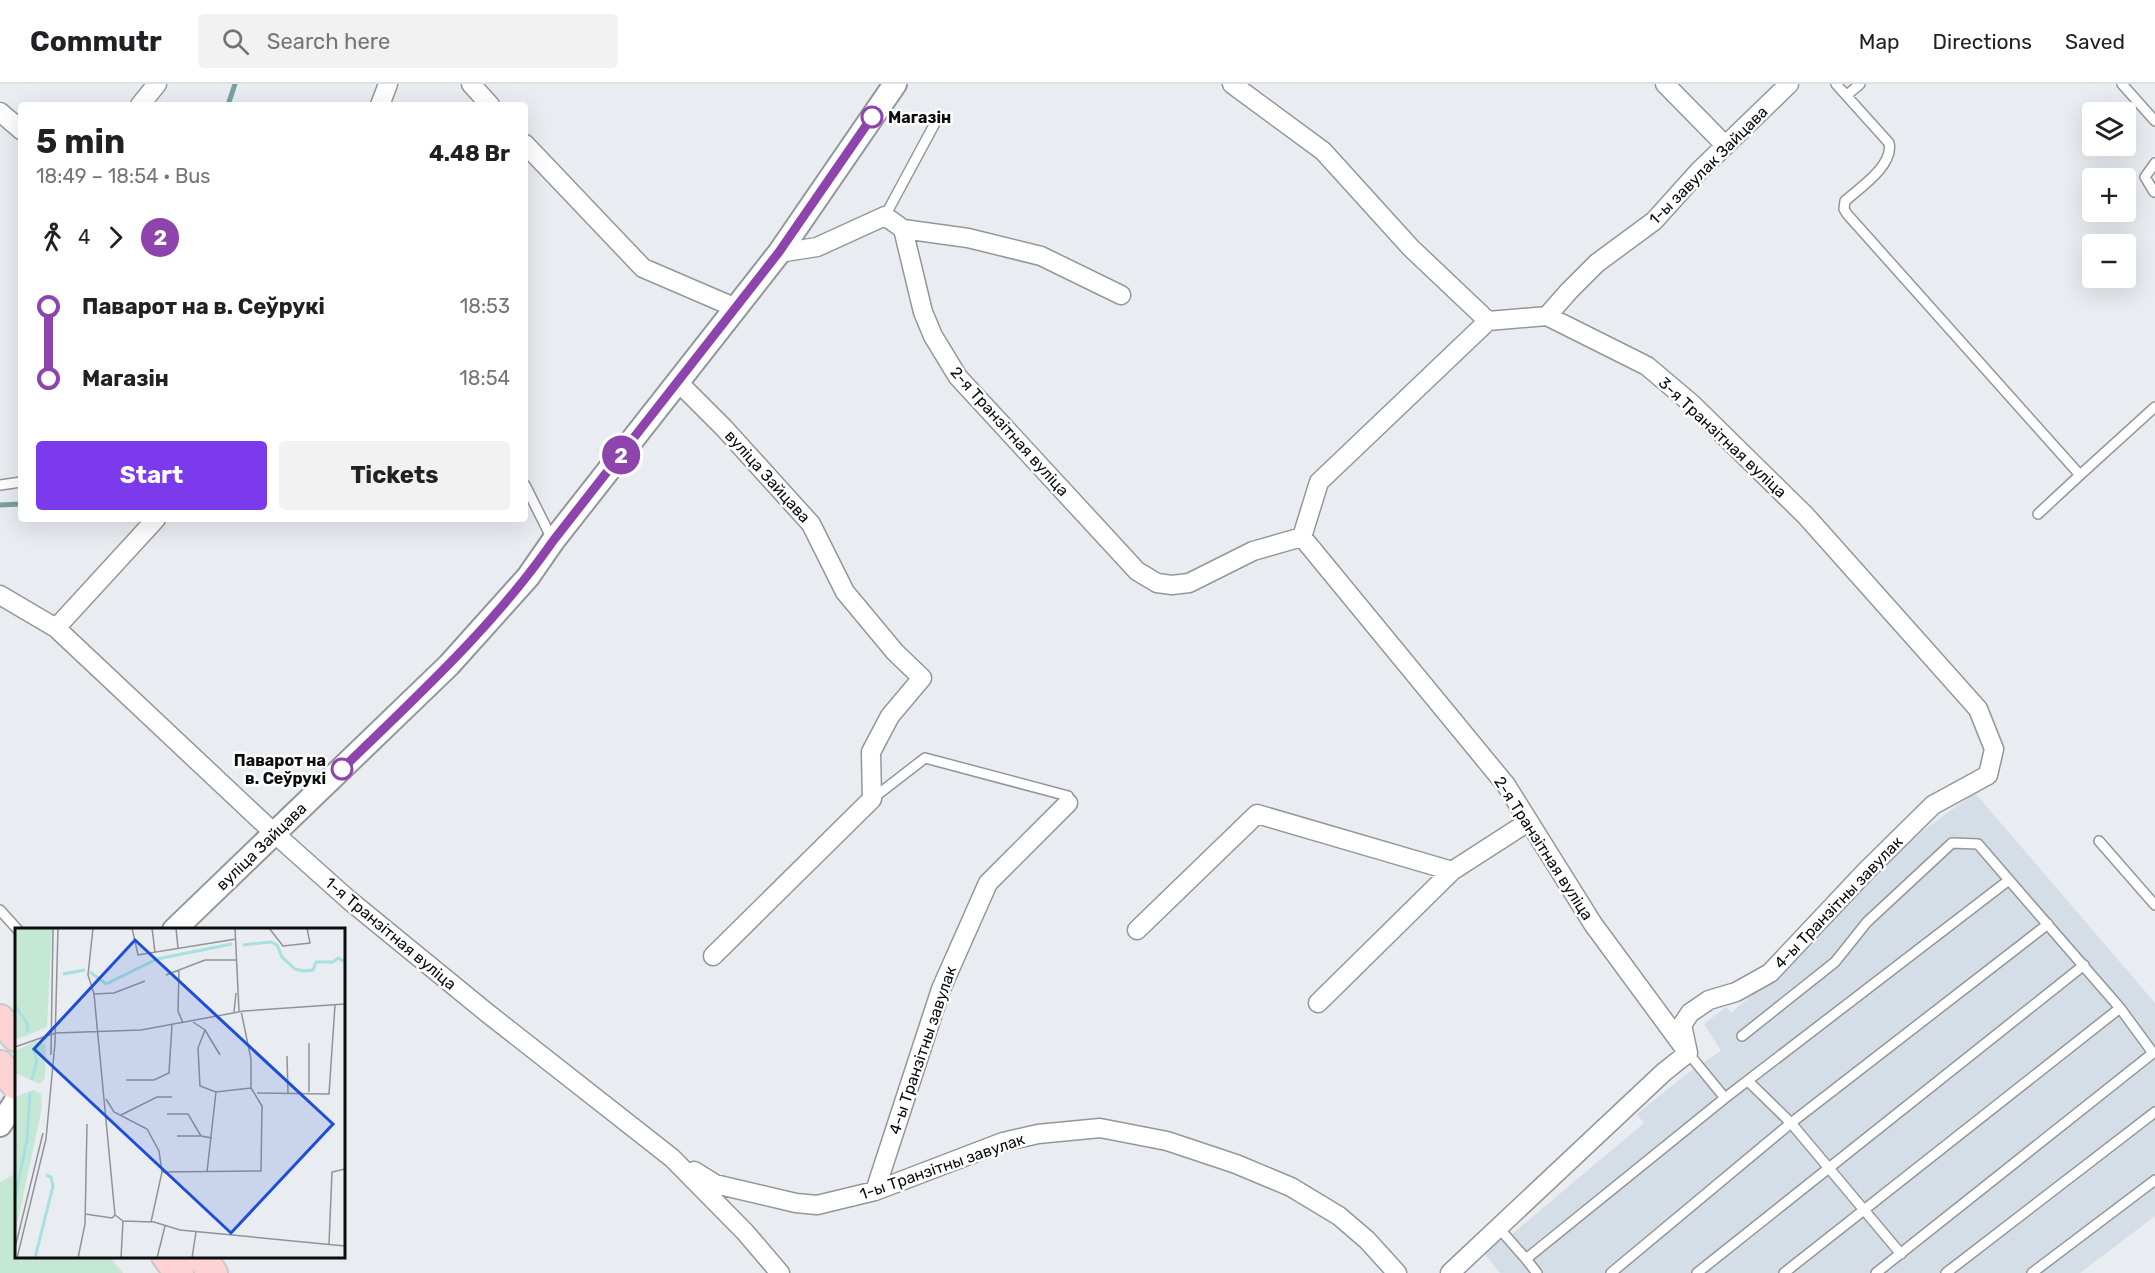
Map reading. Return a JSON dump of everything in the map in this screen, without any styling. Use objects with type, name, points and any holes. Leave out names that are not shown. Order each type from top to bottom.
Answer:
[{"type":"main road","points":[[0,1019],[15,1036]]},
{"type":"main road","points":[[0,1065],[15,1084]]},
{"type":"main road","points":[[167,1258],[179,1273]]},
{"type":"main road","points":[[201,1258],[213,1273]]},
{"type":"street","points":[[142,102],[157,84]]},
{"type":"street","points":[[381,102],[388,84]]},
{"type":"street","points":[[471,84],[487,102]]},
{"type":"street","name":"вуліца Зайцава","points":[[176,928],[449,665],[528,577],[553,541],[779,252],[895,84]]},
{"type":"street","points":[[1232,84],[1323,151],[1411,248],[1488,321]]},
{"type":"street","points":[[1665,84],[1725,145]]},
{"type":"street","name":"1-ы завулак Зайцава","points":[[1547,316],[1597,263],[1654,221],[1699,171],[1789,84]]},
{"type":"street","points":[[0,112],[18,127]]},
{"type":"street","points":[[528,147],[643,268],[736,308]]},
{"type":"street","points":[[779,252],[817,247],[885,216],[903,229],[968,238],[1041,256],[1121,295]]},
{"type":"street","name":"2-я Транзітная вуліца","points":[[903,229],[923,312],[933,336],[958,377],[1137,571],[1157,583],[1172,585],[1189,583],[1253,551],[1302,537],[1506,785],[1593,924],[1688,1053]]},
{"type":"street","points":[[1302,537],[1318,482],[1488,321],[1547,316]]},
{"type":"street","name":"3-я Транзітная вуліца","points":[[1547,316],[1647,366],[1692,404],[1806,516],[1978,709]]},
{"type":"street","name":"вуліца Зайцава","points":[[678,382],[718,421],[811,525],[845,592],[895,652],[922,678],[890,716],[871,752],[872,799]]},
{"type":"street","points":[[56,628],[153,522]]},
{"type":"street","name":"1-я Транзітная вуліца","points":[[0,595],[56,628],[274,833],[349,900],[486,1012],[672,1158],[745,1232],[780,1273]]},
{"type":"street","name":"4-ы Транзітны завулак","points":[[1688,1053],[1682,1025],[1690,1013],[1709,1000],[1736,992],[1770,973],[1866,871],[1933,805],[1988,775],[1994,749],[1978,709]]},
{"type":"street","points":[[713,956],[872,799]]},
{"type":"street","name":"4-ы Транзітны завулак","points":[[875,1191],[940,989],[988,884],[1068,803]]},
{"type":"street","points":[[1137,930],[1257,814],[1452,871]]},
{"type":"street","points":[[1318,1003],[1452,871],[1528,822]]},
{"type":"street","points":[[1450,1273],[1664,1072],[1688,1053]]},
{"type":"street","points":[[0,1125],[15,1102]]},
{"type":"street","name":"1-ы Транзітны завулак","points":[[672,1158],[715,1184],[796,1203],[817,1205],[875,1191],[1003,1142],[1049,1132],[1100,1128],[1167,1141],[1236,1164],[1291,1187],[1339,1216],[1367,1240],[1397,1273]]},
{"type":"lane","points":[[1836,84],[1889,142],[1890,149],[1887,162],[1845,201],[1846,214],[2080,475]]},
{"type":"lane","points":[[1847,95],[1860,84]]},
{"type":"lane","points":[[2122,84],[2155,121]]},
{"type":"lane","points":[[885,216],[934,125]]},
{"type":"lane","points":[[2154,192],[2145,177],[2155,163]]},
{"type":"lane","points":[[2038,514],[2155,407]]},
{"type":"lane","points":[[0,485],[18,482]]},
{"type":"lane","points":[[528,491],[553,541]]},
{"type":"lane","points":[[872,799],[925,758],[1068,796],[1068,803]]},
{"type":"lane","points":[[2099,841],[2155,905]]},
{"type":"lane","points":[[1742,1036],[1835,962],[1868,922],[1952,843],[1978,844],[2084,965],[2153,1053],[1876,1273]]},
{"type":"lane","points":[[1526,1259],[1725,1098],[2009,880]]},
{"type":"lane","points":[[0,910],[16,928]]},
{"type":"lane","points":[[1611,1273],[1791,1123],[2048,924]]},
{"type":"lane","points":[[1697,1273],[2084,965]]},
{"type":"lane","points":[[1784,1273],[2120,1008]]},
{"type":"lane","points":[[1688,1053],[1725,1098]]},
{"type":"lane","points":[[1748,1081],[1791,1123],[1901,1254]]},
{"type":"lane","points":[[1946,1273],[2155,1112]]},
{"type":"lane","points":[[2032,1273],[2155,1180]]},
{"type":"lane","points":[[1498,1227],[1537,1273]]},
{"type":"shaded area","points":[[1975,793],[2155,1003],[2155,1216],[2080,1273],[1500,1273],[1484,1253],[1497,1242],[1512,1234],[1644,1123],[1637,1114],[1689,1072],[1721,1051],[1704,1024],[1726,1007],[1731,1013],[1816,940],[1874,873],[1924,830]]},
{"type":"green space","points":[[15,1174],[15,1258],[111,1258],[123,1273],[0,1273],[0,1182]]},
{"type":"waterway","points":[[229,102],[235,84]]},
{"type":"waterway","points":[[0,505],[18,504]]},
{"type":"bus line","name":"2","points":[[342,769],[449,665],[528,577],[553,541],[779,252],[872,117]]},
{"type":"place","name":"Магазін","points":[[872,117]]},
{"type":"place","name":"Паварот на в. Сеўрукі","points":[[342,769]]}]
